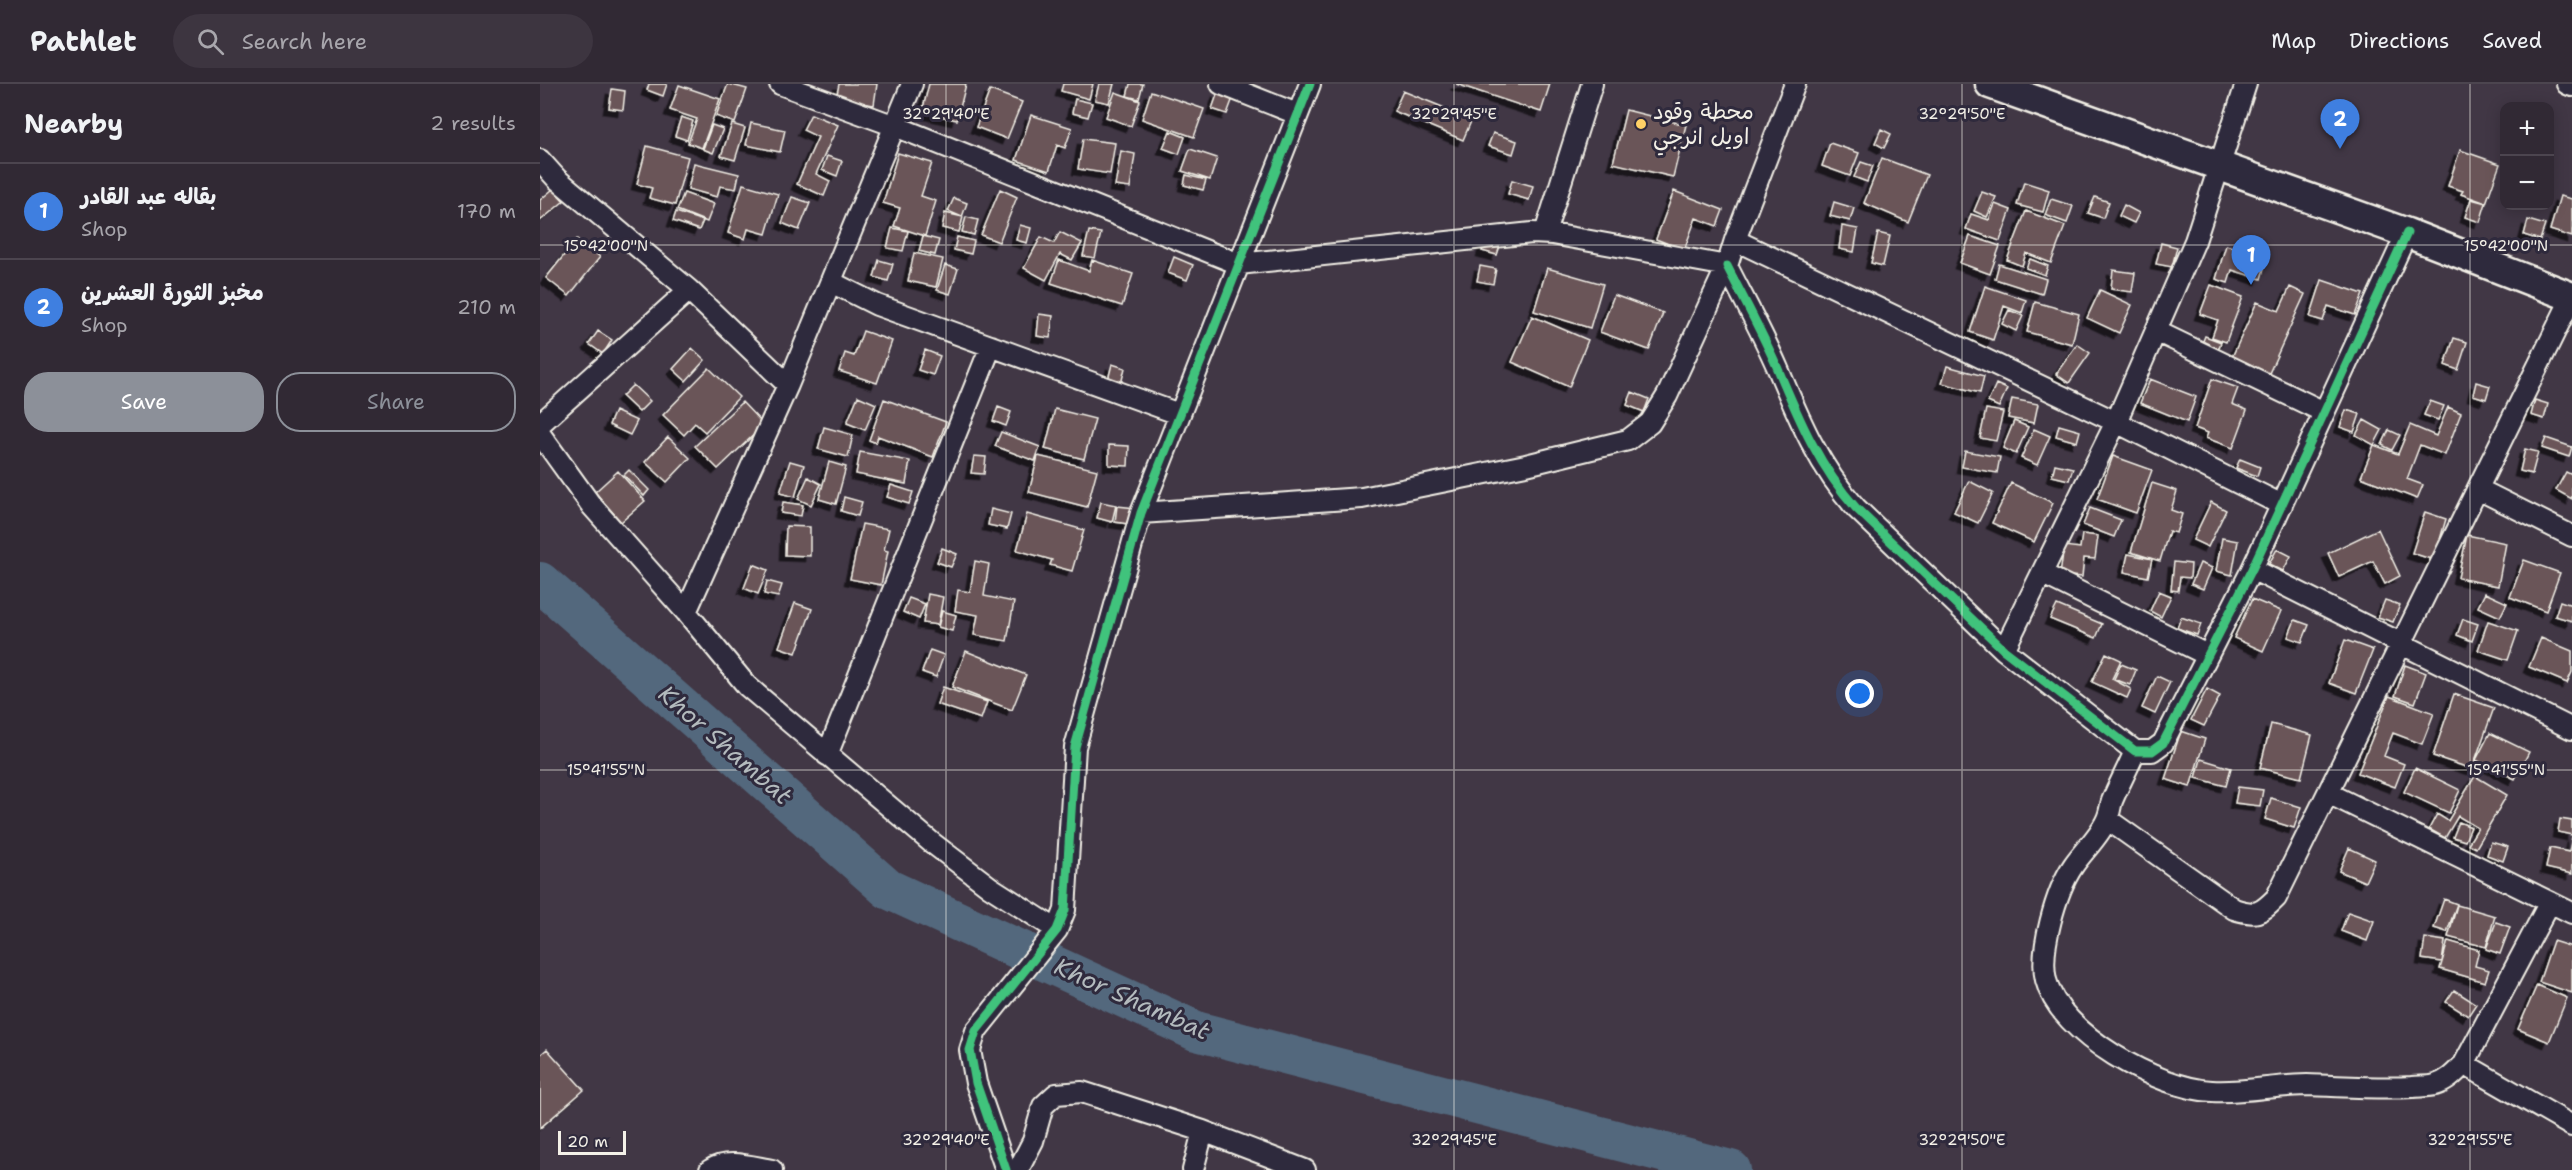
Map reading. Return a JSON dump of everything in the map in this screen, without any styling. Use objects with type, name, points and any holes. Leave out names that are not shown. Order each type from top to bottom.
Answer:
[{"type":"street","points":[[780,84],[895,126],[1239,264],[1532,232],[1727,267]]},
{"type":"street","points":[[686,612],[788,385],[912,84]]},
{"type":"street","points":[[1221,84],[1297,114]]},
{"type":"street","points":[[1006,1170],[975,1083],[970,1050],[975,1031],[1057,930],[1065,910],[1066,864],[1075,747],[1141,513],[1310,84]]},
{"type":"street","points":[[1545,233],[1592,84]]},
{"type":"street","points":[[1141,513],[1362,498],[1526,465],[1628,440],[1650,423],[1667,396],[1727,267],[1735,240],[1795,84]]},
{"type":"street","points":[[1990,84],[2407,233],[2572,297],[2276,898],[2264,910],[2251,914],[2234,909],[2107,819]]},
{"type":"street","points":[[2004,650],[2116,422],[2195,241],[2246,84]]},
{"type":"street","points":[[2567,84],[2572,86]]},
{"type":"street","points":[[540,160],[557,178],[689,290],[788,385]]},
{"type":"street","points":[[1727,267],[1777,368],[1795,414],[1835,485],[2004,650],[2135,752],[2152,752],[2163,743],[2252,569],[2407,233]]},
{"type":"street","points":[[1735,240],[2116,422],[2282,505]]},
{"type":"street","points":[[831,282],[877,305],[1179,414]]},
{"type":"street","points":[[540,424],[689,290]]},
{"type":"street","points":[[2156,331],[2324,412]]},
{"type":"street","points":[[827,755],[991,346]]},
{"type":"street","points":[[540,434],[591,505],[686,612],[747,686],[931,842],[990,887],[1057,930]]},
{"type":"street","points":[[2478,489],[2572,536]]},
{"type":"street","points":[[2252,569],[2572,729]]},
{"type":"street","points":[[2043,574],[2207,655]]},
{"type":"street","points":[[2135,752],[2107,819],[2071,869],[2054,909],[2045,950],[2045,978],[2051,995],[2098,1046],[2133,1067],[2178,1083],[2210,1091],[2251,1091],[2304,1085],[2393,1088],[2434,1085],[2449,1078],[2464,1064],[2550,902]]},
{"type":"street","points":[[2328,793],[2572,913]]},
{"type":"street","points":[[2464,1064],[2572,1126]]},
{"type":"street","points":[[1018,1170],[1033,1141],[1043,1106],[1056,1094],[1082,1092],[1203,1131],[1305,1170]]},
{"type":"street","points":[[1192,1170],[1203,1131]]},
{"type":"street","points":[[710,1170],[715,1166],[730,1164],[772,1170]]},
{"type":"building","points":[[649,84],[667,84],[663,96],[647,90]]},
{"type":"building","points":[[728,84],[747,89],[735,123],[716,116]]},
{"type":"building","points":[[839,84],[877,84],[874,105],[836,99]]},
{"type":"building","points":[[929,84],[966,84],[957,120],[922,112]]},
{"type":"building","points":[[1063,84],[1093,84],[1089,99],[1061,91]]},
{"type":"building","points":[[1099,84],[1114,84],[1109,103],[1095,100]]},
{"type":"building","points":[[1130,84],[1143,84],[1139,99],[1127,96]]},
{"type":"building","points":[[1456,84],[1550,84],[1541,112]]},
{"type":"building","points":[[679,85],[720,99],[702,148],[688,143],[697,119],[670,110]]},
{"type":"building","points":[[612,89],[625,91],[623,110],[609,108]]},
{"type":"building","points":[[990,90],[1022,102],[1007,139],[976,127]]},
{"type":"building","points":[[1151,91],[1204,109],[1194,137],[1142,119]]},
{"type":"building","points":[[1403,91],[1472,119],[1463,140],[1394,111]]},
{"type":"building","points":[[1115,92],[1140,101],[1131,126],[1106,117]]},
{"type":"building","points":[[1218,92],[1233,98],[1227,114],[1212,109]]},
{"type":"building","points":[[1075,99],[1092,103],[1088,117],[1072,113]]},
{"type":"building","points":[[1626,110],[1686,125],[1673,177],[1613,163]]},
{"type":"building","points":[[811,114],[838,125],[816,174],[830,181],[824,196],[797,184],[818,137],[803,130]]},
{"type":"building","points":[[1031,115],[1072,128],[1065,148],[1057,145],[1049,171],[1016,160]]},
{"type":"building","points":[[681,117],[693,121],[687,140],[675,136]]},
{"type":"building","points":[[751,123],[785,130],[780,152],[746,145]]},
{"type":"building","points":[[732,124],[745,128],[735,160],[721,156]]},
{"type":"building","points":[[712,125],[723,129],[713,153],[703,149]]},
{"type":"building","points":[[1881,129],[1891,134],[1884,148],[1875,143]]},
{"type":"building","points":[[1170,131],[1185,137],[1179,154],[1163,148]]},
{"type":"building","points":[[1493,133],[1517,141],[1513,154],[1488,146]]},
{"type":"building","points":[[1083,139],[1115,143],[1110,174],[1078,169]]},
{"type":"building","points":[[1830,143],[1859,153],[1850,176],[1822,166]]},
{"type":"building","points":[[647,146],[688,157],[675,205],[649,198],[652,188],[637,184]]},
{"type":"building","points":[[1190,149],[1217,158],[1210,180],[1182,171]]},
{"type":"building","points":[[2460,150],[2500,164],[2486,203],[2461,194],[2463,191],[2448,186]]},
{"type":"building","points":[[1121,151],[1135,154],[1130,188],[1115,186]]},
{"type":"building","points":[[898,153],[932,163],[921,196],[936,201],[925,236],[894,226],[900,208],[883,203]]},
{"type":"building","points":[[827,156],[842,161],[837,176],[822,170]]},
{"type":"building","points":[[1882,158],[1927,175],[1908,222],[1864,203]]},
{"type":"building","points":[[1861,162],[1873,166],[1867,182],[1854,177]]},
{"type":"building","points":[[694,163],[739,174],[736,189],[720,186],[717,197],[688,189]]},
{"type":"building","points":[[1186,175],[1206,180],[1203,190],[1184,185]]},
{"type":"building","points":[[1512,180],[1533,186],[1529,200],[1508,194]]},
{"type":"building","points":[[2024,182],[2049,190],[2043,212],[2017,205]]},
{"type":"building","points":[[743,184],[778,194],[766,234],[748,229],[745,239],[728,233]]},
{"type":"building","points":[[553,189],[564,201],[540,221],[540,200]]},
{"type":"building","points":[[1000,189],[1017,197],[999,242],[981,235]]},
{"type":"building","points":[[1674,191],[1723,210],[1717,226],[1696,218],[1684,250],[1656,239]]},
{"type":"building","points":[[1982,192],[1996,197],[1987,217],[1974,211]]},
{"type":"building","points":[[684,193],[714,204],[707,222],[677,210]]},
{"type":"building","points":[[2560,196],[2572,199],[2572,237],[2550,230]]},
{"type":"building","points":[[792,197],[810,203],[799,230],[782,223]]},
{"type":"building","points":[[2095,197],[2109,202],[2103,218],[2088,213]]},
{"type":"building","points":[[954,198],[967,203],[962,217],[948,211]]},
{"type":"building","points":[[2051,199],[2073,206],[2067,223],[2045,215]]},
{"type":"building","points":[[2471,199],[2486,203],[2480,222],[2465,217]]},
{"type":"building","points":[[1834,202],[1854,208],[1850,221],[1830,216]]},
{"type":"building","points":[[1995,204],[2011,210],[2000,241],[1966,229],[1971,214],[1989,220]]},
{"type":"building","points":[[2124,205],[2139,213],[2134,223],[2119,216]]},
{"type":"building","points":[[2026,211],[2065,226],[2051,263],[2026,253],[2022,266],[2007,260]]},
{"type":"building","points":[[676,212],[703,221],[699,230],[673,221]]},
{"type":"building","points":[[945,213],[963,217],[959,232],[942,228]]},
{"type":"building","points":[[966,217],[978,220],[974,235],[962,232]]},
{"type":"building","points":[[2528,220],[2545,225],[2540,240],[2524,235]]},
{"type":"building","points":[[1020,225],[1031,228],[1027,243],[1016,240]]},
{"type":"building","points":[[1842,226],[1858,229],[1854,252],[1839,249]]},
{"type":"building","points":[[892,228],[908,231],[903,251],[887,248]]},
{"type":"building","points":[[1089,231],[1101,233],[1095,258],[1083,256]]},
{"type":"building","points":[[1060,232],[1082,243],[1072,260],[1060,254],[1046,280],[1024,268],[1041,237],[1054,243]]},
{"type":"building","points":[[1878,233],[1890,236],[1883,266],[1871,263]]},
{"type":"building","points":[[923,236],[939,240],[935,255],[919,251]]},
{"type":"building","points":[[1970,236],[2000,246],[1990,274],[1960,263]]},
{"type":"building","points":[[957,237],[974,241],[971,254],[954,250]]},
{"type":"building","points":[[1486,238],[1501,243],[1497,255],[1482,251]]},
{"type":"building","points":[[577,239],[600,257],[569,296],[546,278]]},
{"type":"building","points":[[2161,243],[2177,247],[2172,267],[2156,264]]},
{"type":"building","points":[[2226,245],[2267,258],[2261,279],[2232,270],[2228,283],[2216,279]]},
{"type":"building","points":[[914,253],[943,259],[936,287],[908,281]]},
{"type":"building","points":[[1174,257],[1193,265],[1187,280],[1168,273]]},
{"type":"building","points":[[2030,259],[2048,266],[2045,275],[2026,268]]},
{"type":"building","points":[[879,260],[893,264],[888,281],[874,277]]},
{"type":"building","points":[[1059,260],[1089,271],[1092,260],[1133,274],[1122,306],[1051,283]]},
{"type":"building","points":[[1999,264],[2046,279],[2042,294],[1995,279]]},
{"type":"building","points":[[945,265],[958,269],[950,294],[937,290]]},
{"type":"building","points":[[1480,266],[1496,269],[1493,284],[1477,281]]},
{"type":"building","points":[[1547,268],[1603,284],[1590,328],[1534,311]]},
{"type":"building","points":[[2113,270],[2135,273],[2132,292],[2111,289]]},
{"type":"building","points":[[2322,280],[2363,294],[2355,315],[2328,306],[2323,321],[2310,317]]},
{"type":"building","points":[[2211,285],[2243,297],[2226,342],[2212,337],[2218,320],[2200,314]]},
{"type":"building","points":[[1985,286],[2026,300],[2022,313],[2004,306],[1993,340],[1970,332]]},
{"type":"building","points":[[2290,287],[2305,294],[2265,382],[2228,366],[2257,302],[2279,311]]},
{"type":"building","points":[[2100,290],[2132,305],[2119,333],[2087,318]]},
{"type":"building","points":[[1614,295],[1663,313],[1649,350],[1600,332]]},
{"type":"building","points":[[2035,302],[2079,314],[2072,344],[2027,332]]},
{"type":"building","points":[[2009,310],[2023,316],[2016,331],[2002,324]]},
{"type":"building","points":[[1039,314],[1053,316],[1050,338],[1037,336]]},
{"type":"building","points":[[1532,316],[1588,340],[1569,387],[1512,362]]},
{"type":"building","points":[[598,331],[612,340],[603,354],[589,344]]},
{"type":"building","points":[[863,331],[892,341],[877,383],[839,371],[845,353],[854,356]]},
{"type":"building","points":[[2205,336],[2221,342],[2216,356],[2199,351]]},
{"type":"building","points":[[2454,338],[2467,342],[2458,370],[2445,365]]},
{"type":"building","points":[[2077,344],[2090,353],[2069,383],[2056,374]]},
{"type":"building","points":[[692,348],[705,360],[686,381],[673,369]]},
{"type":"building","points":[[925,350],[940,356],[933,375],[918,370]]},
{"type":"building","points":[[1112,364],[1125,368],[1121,384],[1108,380]]},
{"type":"building","points":[[1947,366],[1984,376],[1980,393],[1942,383]]},
{"type":"building","points":[[709,368],[739,397],[705,432],[695,423],[684,435],[663,415]]},
{"type":"building","points":[[2150,379],[2196,397],[2187,422],[2140,403]]},
{"type":"building","points":[[2212,379],[2238,388],[2232,404],[2247,410],[2233,448],[2206,438],[2208,433],[2195,428]]},
{"type":"building","points":[[2476,382],[2490,386],[2486,399],[2473,395]]},
{"type":"building","points":[[1996,384],[2007,389],[1999,407],[1988,402]]},
{"type":"building","points":[[633,385],[650,401],[639,412],[622,396]]},
{"type":"building","points":[[1632,392],[1649,399],[1644,412],[1627,405]]},
{"type":"building","points":[[858,396],[876,404],[865,430],[847,423]]},
{"type":"building","points":[[884,399],[946,422],[933,457],[878,436],[876,443],[869,440]]},
{"type":"building","points":[[2012,399],[2038,404],[2034,423],[2008,418]]},
{"type":"building","points":[[2535,400],[2548,404],[2544,419],[2531,415]]},
{"type":"building","points":[[2430,401],[2444,406],[2438,420],[2424,415]]},
{"type":"building","points":[[742,402],[764,425],[718,469],[695,446]]},
{"type":"building","points":[[998,407],[1011,412],[1006,426],[993,421]]},
{"type":"building","points":[[2448,407],[2461,413],[2445,455],[2420,445],[2407,479],[2423,485],[2417,499],[2361,477],[2374,445],[2398,454],[2410,425],[2436,436]]},
{"type":"building","points":[[1055,409],[1095,419],[1084,459],[1045,449]]},
{"type":"building","points":[[1986,409],[2003,412],[1996,441],[1980,438]]},
{"type":"building","points":[[2346,410],[2360,414],[2354,432],[2340,427]]},
{"type":"building","points":[[615,411],[637,421],[630,435],[609,425]]},
{"type":"building","points":[[2364,420],[2382,430],[2374,445],[2356,435]]},
{"type":"building","points":[[2014,421],[2028,427],[2016,454],[2003,448]]},
{"type":"building","points":[[2059,425],[2080,431],[2077,442],[2056,436]]},
{"type":"building","points":[[824,427],[853,435],[848,457],[818,449]]},
{"type":"building","points":[[2034,429],[2050,436],[2037,465],[2021,458]]},
{"type":"building","points":[[2389,430],[2400,435],[2392,450],[2382,445]]},
{"type":"building","points":[[1001,432],[1040,447],[1035,461],[995,446]]},
{"type":"building","points":[[668,437],[690,458],[667,482],[645,462]]},
{"type":"building","points":[[2546,438],[2572,447],[2569,457],[2542,448]]},
{"type":"building","points":[[1109,445],[1129,446],[1128,466],[1109,465]]},
{"type":"building","points":[[2525,449],[2538,452],[2532,474],[2520,471]]},
{"type":"building","points":[[1965,451],[2000,457],[1997,473],[1962,467]]},
{"type":"building","points":[[860,452],[910,461],[906,484],[856,474]]},
{"type":"building","points":[[974,456],[986,457],[984,474],[971,473]]},
{"type":"building","points":[[1038,456],[1097,470],[1087,507],[1029,492]]},
{"type":"building","points":[[2113,456],[2152,470],[2136,513],[2097,499]]},
{"type":"building","points":[[2240,459],[2260,467],[2257,476],[2236,468]]},
{"type":"building","points":[[790,461],[804,465],[795,497],[780,493]]},
{"type":"building","points":[[829,462],[846,467],[836,504],[819,499]]},
{"type":"building","points":[[2055,464],[2073,468],[2069,480],[2052,476]]},
{"type":"building","points":[[629,470],[649,490],[644,496],[624,475]]},
{"type":"building","points":[[618,471],[645,501],[621,522],[595,492]]},
{"type":"building","points":[[2566,472],[2572,475],[2572,499],[2556,490]]},
{"type":"building","points":[[808,477],[821,484],[811,505],[798,499]]},
{"type":"building","points":[[1969,481],[1993,493],[1978,523],[1954,512]]},
{"type":"building","points":[[2011,483],[2053,503],[2034,542],[1992,523]]},
{"type":"building","points":[[2152,483],[2177,491],[2171,510],[2182,514],[2176,533],[2169,531],[2160,561],[2131,552]]},
{"type":"building","points":[[891,485],[913,492],[909,504],[887,497]]},
{"type":"building","points":[[844,497],[862,502],[858,516],[841,511]]},
{"type":"building","points":[[783,502],[803,505],[801,516],[781,513]]},
{"type":"building","points":[[1101,502],[1116,505],[1112,522],[1097,518]]},
{"type":"building","points":[[2211,502],[2226,510],[2208,547],[2193,540]]},
{"type":"building","points":[[1117,506],[1136,508],[1135,525],[1115,522]]},
{"type":"building","points":[[2090,508],[2121,520],[2114,537],[2083,525]]},
{"type":"building","points":[[991,509],[1011,514],[1007,529],[988,525]]},
{"type":"building","points":[[2425,512],[2446,519],[2434,560],[2412,553]]},
{"type":"building","points":[[1027,514],[1084,530],[1072,571],[1050,565],[1052,560],[1017,550]]},
{"type":"building","points":[[862,524],[889,529],[884,550],[888,551],[881,585],[850,579]]},
{"type":"building","points":[[786,526],[810,527],[810,556],[785,555]]},
{"type":"building","points":[[2378,529],[2400,576],[2385,584],[2373,561],[2339,577],[2328,553]]},
{"type":"building","points":[[2082,534],[2098,536],[2095,559],[2084,558],[2082,577],[2060,575],[2064,546],[2080,548]]},
{"type":"building","points":[[2467,535],[2506,543],[2498,586],[2458,578]]},
{"type":"building","points":[[2222,538],[2238,541],[2232,575],[2216,571]]},
{"type":"building","points":[[942,548],[957,554],[951,567],[937,562]]},
{"type":"building","points":[[2277,549],[2291,556],[2283,571],[2269,564]]},
{"type":"building","points":[[2128,554],[2152,559],[2148,577],[2124,572]]},
{"type":"building","points":[[2524,560],[2560,573],[2546,611],[2510,597]]},
{"type":"building","points":[[975,561],[989,564],[984,596],[1014,602],[1007,641],[974,635],[978,615],[955,611],[958,590],[970,592]]},
{"type":"building","points":[[2174,562],[2191,564],[2190,578],[2180,577],[2178,591],[2171,590]]},
{"type":"building","points":[[2200,563],[2212,568],[2203,589],[2191,584]]},
{"type":"building","points":[[753,564],[768,570],[758,594],[744,588]]},
{"type":"building","points":[[767,581],[782,585],[778,597],[764,594]]},
{"type":"building","points":[[2159,591],[2171,596],[2161,617],[2150,611]]},
{"type":"building","points":[[2485,593],[2507,603],[2500,617],[2478,607]]},
{"type":"building","points":[[928,594],[943,597],[938,625],[923,623]]},
{"type":"building","points":[[909,598],[925,604],[919,619],[903,612]]},
{"type":"building","points":[[2252,599],[2281,611],[2263,651],[2234,638]]},
{"type":"building","points":[[2385,600],[2400,605],[2393,622],[2378,617]]},
{"type":"building","points":[[2560,601],[2572,605],[2572,621],[2555,616]]},
{"type":"building","points":[[795,603],[812,609],[796,653],[779,647]]},
{"type":"building","points":[[2057,605],[2102,624],[2096,638],[2050,619]]},
{"type":"building","points":[[942,611],[956,615],[952,631],[938,627]]},
{"type":"building","points":[[2181,617],[2201,624],[2197,635],[2177,628]]},
{"type":"building","points":[[2463,619],[2478,624],[2472,641],[2457,635]]},
{"type":"building","points":[[2295,620],[2309,625],[2302,642],[2288,637]]},
{"type":"building","points":[[2488,621],[2518,631],[2508,660],[2478,650]]},
{"type":"building","points":[[2541,638],[2572,651],[2572,672],[2567,683],[2529,667]]},
{"type":"building","points":[[2345,640],[2373,650],[2356,693],[2329,683]]},
{"type":"building","points":[[930,650],[944,655],[936,677],[922,672]]},
{"type":"building","points":[[966,651],[1026,675],[1012,710],[952,687]]},
{"type":"building","points":[[2106,653],[2121,660],[2112,679],[2131,689],[2127,698],[2092,682]]},
{"type":"building","points":[[2121,664],[2136,670],[2130,685],[2114,679]]},
{"type":"building","points":[[2405,665],[2426,673],[2415,703],[2395,696]]},
{"type":"building","points":[[2157,676],[2170,682],[2155,714],[2142,708]]},
{"type":"building","points":[[943,687],[987,702],[981,719],[937,704]]},
{"type":"building","points":[[2207,689],[2220,696],[2204,726],[2191,720]]},
{"type":"building","points":[[2454,694],[2494,708],[2472,769],[2433,756]]},
{"type":"building","points":[[2389,696],[2434,713],[2422,744],[2393,733],[2384,756],[2404,764],[2395,787],[2358,773]]},
{"type":"building","points":[[2271,724],[2312,735],[2301,778],[2260,768]]},
{"type":"building","points":[[2181,731],[2205,739],[2190,787],[2165,779]]},
{"type":"building","points":[[2490,733],[2529,752],[2515,779],[2476,760]]},
{"type":"building","points":[[2201,759],[2231,768],[2226,786],[2196,778]]},
{"type":"building","points":[[2415,768],[2460,790],[2449,813],[2404,792]]},
{"type":"building","points":[[2475,776],[2507,795],[2476,848],[2468,844],[2478,828],[2458,816],[2445,838],[2429,829],[2437,814],[2448,821]]},
{"type":"building","points":[[2238,787],[2263,790],[2260,806],[2235,803]]},
{"type":"building","points":[[2271,798],[2301,807],[2294,828],[2265,819]]},
{"type":"building","points":[[2560,819],[2572,821],[2572,835],[2558,832]]},
{"type":"building","points":[[2459,822],[2471,827],[2465,841],[2453,837]]},
{"type":"building","points":[[2572,837],[2572,874],[2546,868],[2550,848],[2569,852]]},
{"type":"building","points":[[2491,842],[2508,847],[2503,861],[2487,855]]},
{"type":"building","points":[[2349,848],[2375,860],[2365,882],[2339,871]]},
{"type":"building","points":[[2444,899],[2457,904],[2447,932],[2434,928]]},
{"type":"building","points":[[2457,905],[2495,916],[2486,947],[2448,937]]},
{"type":"building","points":[[2348,912],[2374,921],[2367,941],[2341,931]]},
{"type":"building","points":[[2496,922],[2510,927],[2500,954],[2486,949]]},
{"type":"building","points":[[2425,938],[2445,941],[2442,962],[2422,959]]},
{"type":"building","points":[[2448,941],[2479,950],[2475,966],[2489,970],[2485,982],[2440,969]]},
{"type":"building","points":[[2553,941],[2572,947],[2572,993],[2539,982]]},
{"type":"building","points":[[2537,985],[2567,998],[2549,1042],[2518,1029]]},
{"type":"building","points":[[2454,990],[2476,1004],[2468,1016],[2446,1002]]},
{"type":"building","points":[[547,1049],[584,1090],[540,1128],[540,1055]]},
{"type":"waterway","name":"Khor Shambat","points":[[540,582],[888,889],[1196,1031],[1731,1170]]},
{"type":"cycle path","points":[[1006,1170],[976,1083],[970,1050],[976,1031],[1057,930],[1065,910],[1075,747],[1141,513],[1310,84]]},
{"type":"cycle path","points":[[1727,266],[1766,343],[1811,442],[1831,476],[1856,508],[2004,650],[2135,751],[2152,751],[2163,743],[2252,569],[2407,233]]},
{"type":"place","name":"محطة وقود اويل انرجي","points":[[1641,124]]},
{"type":"place","name":"مخبز الثورة العشرين","points":[[2340,149]]},
{"type":"place","name":"بقاله عبد القادر","points":[[2251,285]]}]
